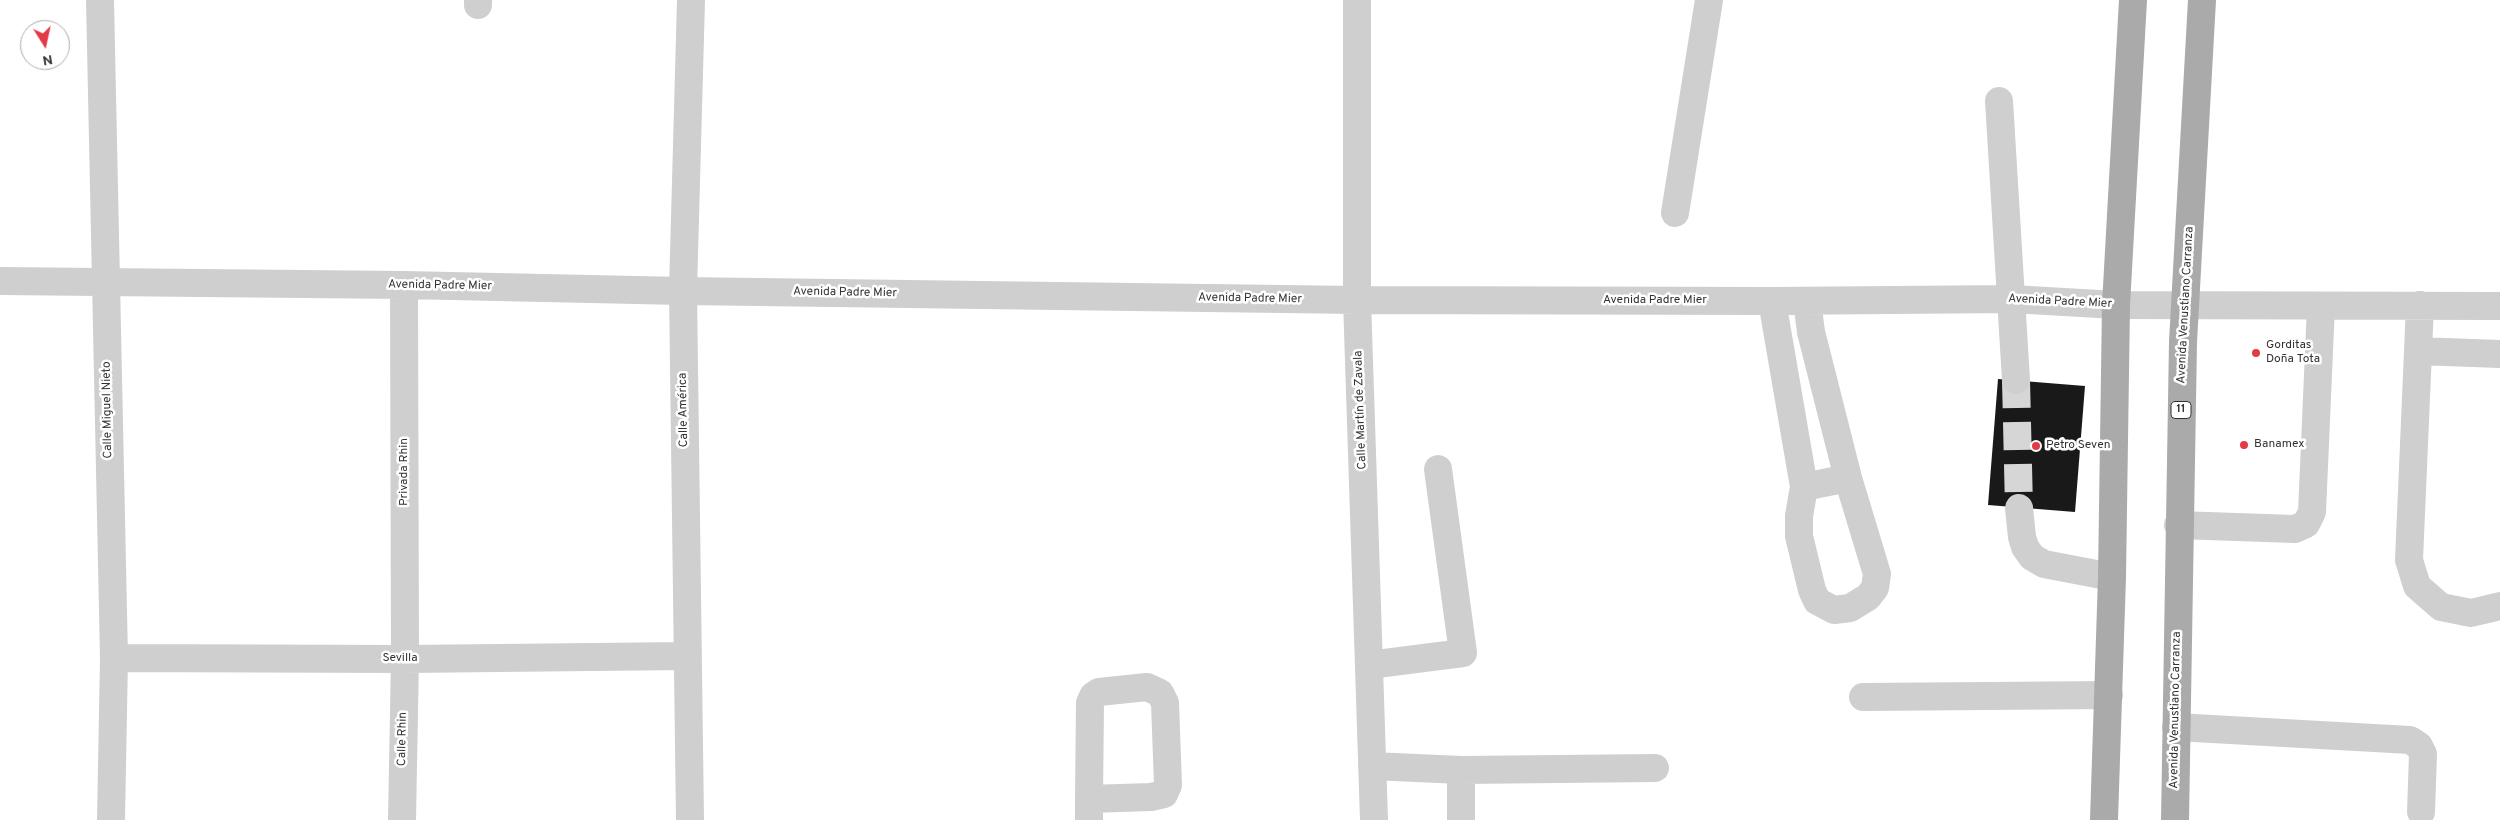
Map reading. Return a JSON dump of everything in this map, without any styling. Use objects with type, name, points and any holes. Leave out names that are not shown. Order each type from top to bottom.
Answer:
[{"type":"main road","points":[[2104,820],[2112,576],[2116,305],[2133,0]]},
{"type":"main road","name":"Avenida Venustiano Carranza","points":[[2175,820],[2178,525],[2185,304],[2202,0]]},
{"type":"street","name":"Calle Miguel Nieto","points":[[100,0],[114,658],[111,820]]},
{"type":"street","name":"Calle América","points":[[690,820],[683,291],[691,0]]},
{"type":"street","name":"Calle Martín de Zavala","points":[[1358,0],[1357,300],[1374,820]]},
{"type":"street","points":[[1675,213],[1709,0]]},
{"type":"street","points":[[1999,101],[2016,380]]},
{"type":"street","name":"Avenida Padre Mier","points":[[0,281],[404,284],[683,291],[1357,300],[1807,301],[2012,299],[2116,305],[2500,306]]},
{"type":"street","name":"Privada Rhin","points":[[404,284],[405,659]]},
{"type":"street","points":[[1772,301],[1804,487],[1799,516],[1799,536],[1812,590],[1817,601],[1834,610],[1850,608],[1868,597],[1875,588],[1878,574],[1848,478],[1811,332],[1807,301]]},
{"type":"street","points":[[2420,305],[2409,560],[2417,586],[2440,607],[2471,613],[2500,606]]},
{"type":"street","points":[[2178,525],[2295,529],[2306,524],[2312,512],[2321,306]]},
{"type":"street","points":[[2418,351],[2500,354]]},
{"type":"street","points":[[1369,665],[1464,654],[1438,469]]},
{"type":"street","points":[[1804,487],[1848,478]]},
{"type":"street","points":[[2019,508],[2022,538],[2032,557],[2044,564],[2112,576]]},
{"type":"street","name":"Sevilla","points":[[114,658],[405,659],[687,656]]},
{"type":"street","name":"Calle Rhin","points":[[402,820],[405,659]]},
{"type":"street","points":[[1147,687],[1160,693],[1165,703],[1168,785],[1164,794],[1089,809],[1090,703],[1093,696],[1099,692],[1147,687]]},
{"type":"street","points":[[1863,697],[2108,695]]},
{"type":"street","points":[[2176,727],[2410,740],[2419,746],[2423,754],[2421,812]]},
{"type":"street","points":[[1372,766],[1461,770],[1655,768]]},
{"type":"street","points":[[1461,770],[1461,820]]},
{"type":"building","name":"Petro Seven","points":[[1998,379],[2085,386],[2075,512],[1988,505]]},
{"type":"tunnel","points":[[2016,380],[2019,508]]},
{"type":"place","name":"Gorditas Doña Tota","points":[[2256,353]]},
{"type":"place","name":"Banamex","points":[[2244,445]]},
{"type":"place","name":"Petro Seven","points":[[2036,446]]}]
